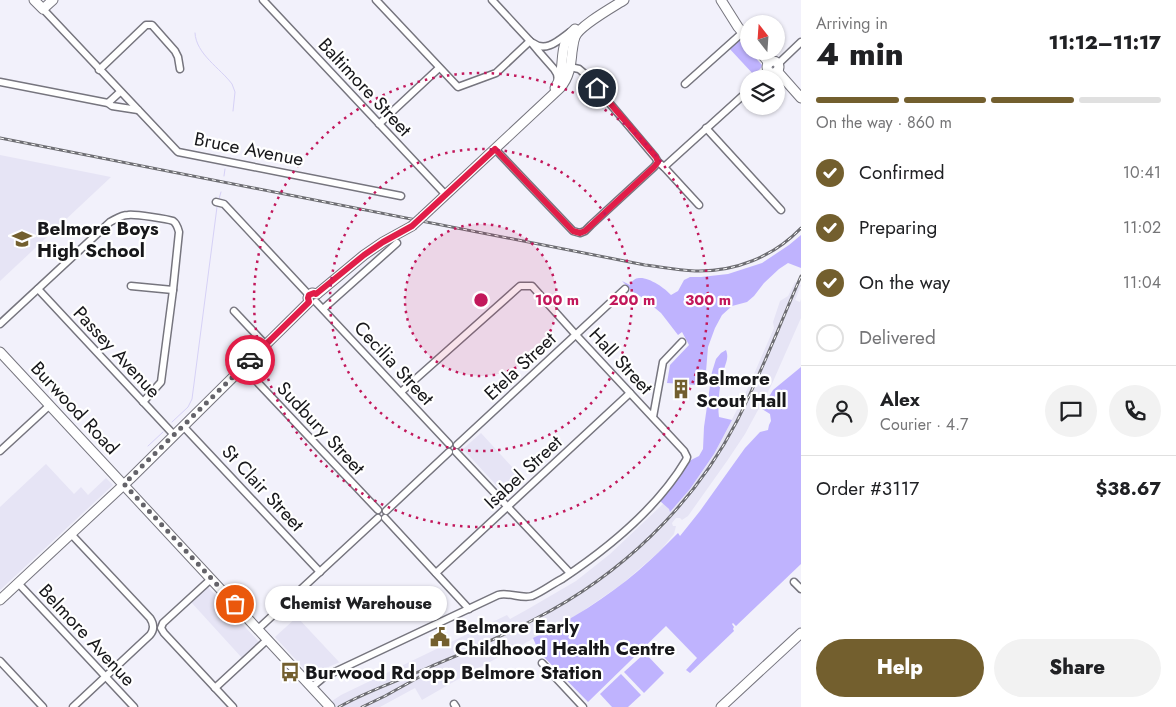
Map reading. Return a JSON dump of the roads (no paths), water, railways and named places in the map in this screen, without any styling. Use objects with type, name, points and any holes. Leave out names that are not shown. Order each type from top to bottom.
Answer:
[{"type":"main road","name":"Bruce Avenue","points":[[34,0],[43,9]]},
{"type":"main road","points":[[43,9],[53,0]]},
{"type":"main road","points":[[0,600],[124,484],[265,344],[364,255],[412,226],[534,113],[563,84],[568,76],[564,45],[570,34],[624,0]]},
{"type":"main road","points":[[721,0],[740,30]]},
{"type":"main road","points":[[534,113],[557,86],[575,36],[591,21]]},
{"type":"main road","points":[[767,60],[801,98]]},
{"type":"main road","name":"Burwood Road","points":[[0,352],[328,705]]},
{"type":"main road","points":[[721,707],[801,633]]},
{"type":"street","name":"Baltimore Street","points":[[264,0],[445,194]]},
{"type":"street","points":[[376,0],[458,87],[496,73],[530,41]]},
{"type":"street","points":[[492,0],[554,69],[557,74],[557,86]]},
{"type":"street","name":"Bruce Avenue","points":[[43,9],[178,152],[401,196]]},
{"type":"street","points":[[99,70],[149,24],[176,51],[180,69]]},
{"type":"street","points":[[530,41],[544,48],[574,30]]},
{"type":"street","points":[[684,84],[740,35]]},
{"type":"street","points":[[770,70],[801,42]]},
{"type":"street","points":[[543,57],[579,69],[585,74],[656,157],[658,162],[699,205]]},
{"type":"street","points":[[379,124],[439,68]]},
{"type":"street","points":[[0,82],[138,110]]},
{"type":"street","points":[[108,103],[120,92]]},
{"type":"street","points":[[664,167],[740,98]]},
{"type":"street","points":[[706,128],[781,210]]},
{"type":"street","points":[[495,149],[573,231],[580,233],[585,231],[658,162]]},
{"type":"street","name":"Cecilia Street","points":[[216,202],[224,204],[235,215],[449,444]]},
{"type":"street","points":[[0,324],[110,222],[120,216],[128,214],[139,215],[173,222],[179,228],[161,382],[143,402]]},
{"type":"street","points":[[315,300],[397,243]]},
{"type":"street","points":[[131,286],[173,290]]},
{"type":"street","name":"Hall Street","points":[[401,392],[520,286],[532,286],[684,451],[687,457],[672,481],[654,502],[634,522],[570,574]]},
{"type":"street","name":"Passey Avenue","points":[[38,289],[174,435]]},
{"type":"street","name":"Etela Street","points":[[457,448],[625,289]]},
{"type":"street","points":[[234,311],[265,344]]},
{"type":"street","points":[[653,417],[662,362],[682,342]]},
{"type":"street","name":"Sudbury Street","points":[[243,367],[378,510]]},
{"type":"street","name":"Isabel Street","points":[[436,573],[630,393]]},
{"type":"street","points":[[0,452],[50,405]]},
{"type":"street","name":"St Clair Street","points":[[183,426],[320,572]]},
{"type":"street","points":[[312,687],[324,677],[469,608],[503,594],[524,597],[532,596],[570,574],[507,507],[452,443],[448,447],[449,452]]},
{"type":"street","points":[[258,629],[378,518],[381,520],[449,452],[452,453],[457,448]]},
{"type":"street","points":[[378,518],[376,513],[378,510],[383,509],[386,515],[436,573],[469,608]]},
{"type":"street","points":[[71,534],[150,618],[153,628],[150,635],[73,707]]},
{"type":"street","points":[[211,578],[163,623],[161,628],[232,707]]},
{"type":"street","points":[[794,582],[801,589]]},
{"type":"street","name":"Belmore Avenue","points":[[18,583],[134,707]]},
{"type":"street","points":[[215,688],[268,639]]},
{"type":"street","points":[[0,661],[43,707]]},
{"type":"street","points":[[542,663],[583,707]]},
{"type":"waterway","points":[[195,33],[196,41],[204,54],[232,84],[235,92],[233,111]]},
{"type":"waterway","points":[[224,176],[225,169]]},
{"type":"waterway","points":[[219,199],[221,192]]},
{"type":"waterway","points":[[172,422],[188,407],[192,399],[217,207]]},
{"type":"waterway","points":[[148,446],[163,432]]},
{"type":"railway","points":[[0,138],[645,265],[682,270],[710,271],[752,261],[778,247],[801,228]]},
{"type":"railway","points":[[339,707],[373,690],[497,638],[535,619],[597,581],[652,535],[699,482],[737,421],[801,276]]},
{"type":"railway","points":[[362,707],[421,676]]},
{"type":"place","name":"Belmore Boys High School","points":[[22,239]]},
{"type":"place","name":"Belmore Scout Hall","points":[[681,389]]},
{"type":"place","name":"Chemist Warehouse","points":[[235,604]]},
{"type":"place","name":"Belmore Early Childhood Health Centre","points":[[440,637]]},
{"type":"place","name":"Burwood Rd opp Belmore Station","points":[[290,672]]}]
